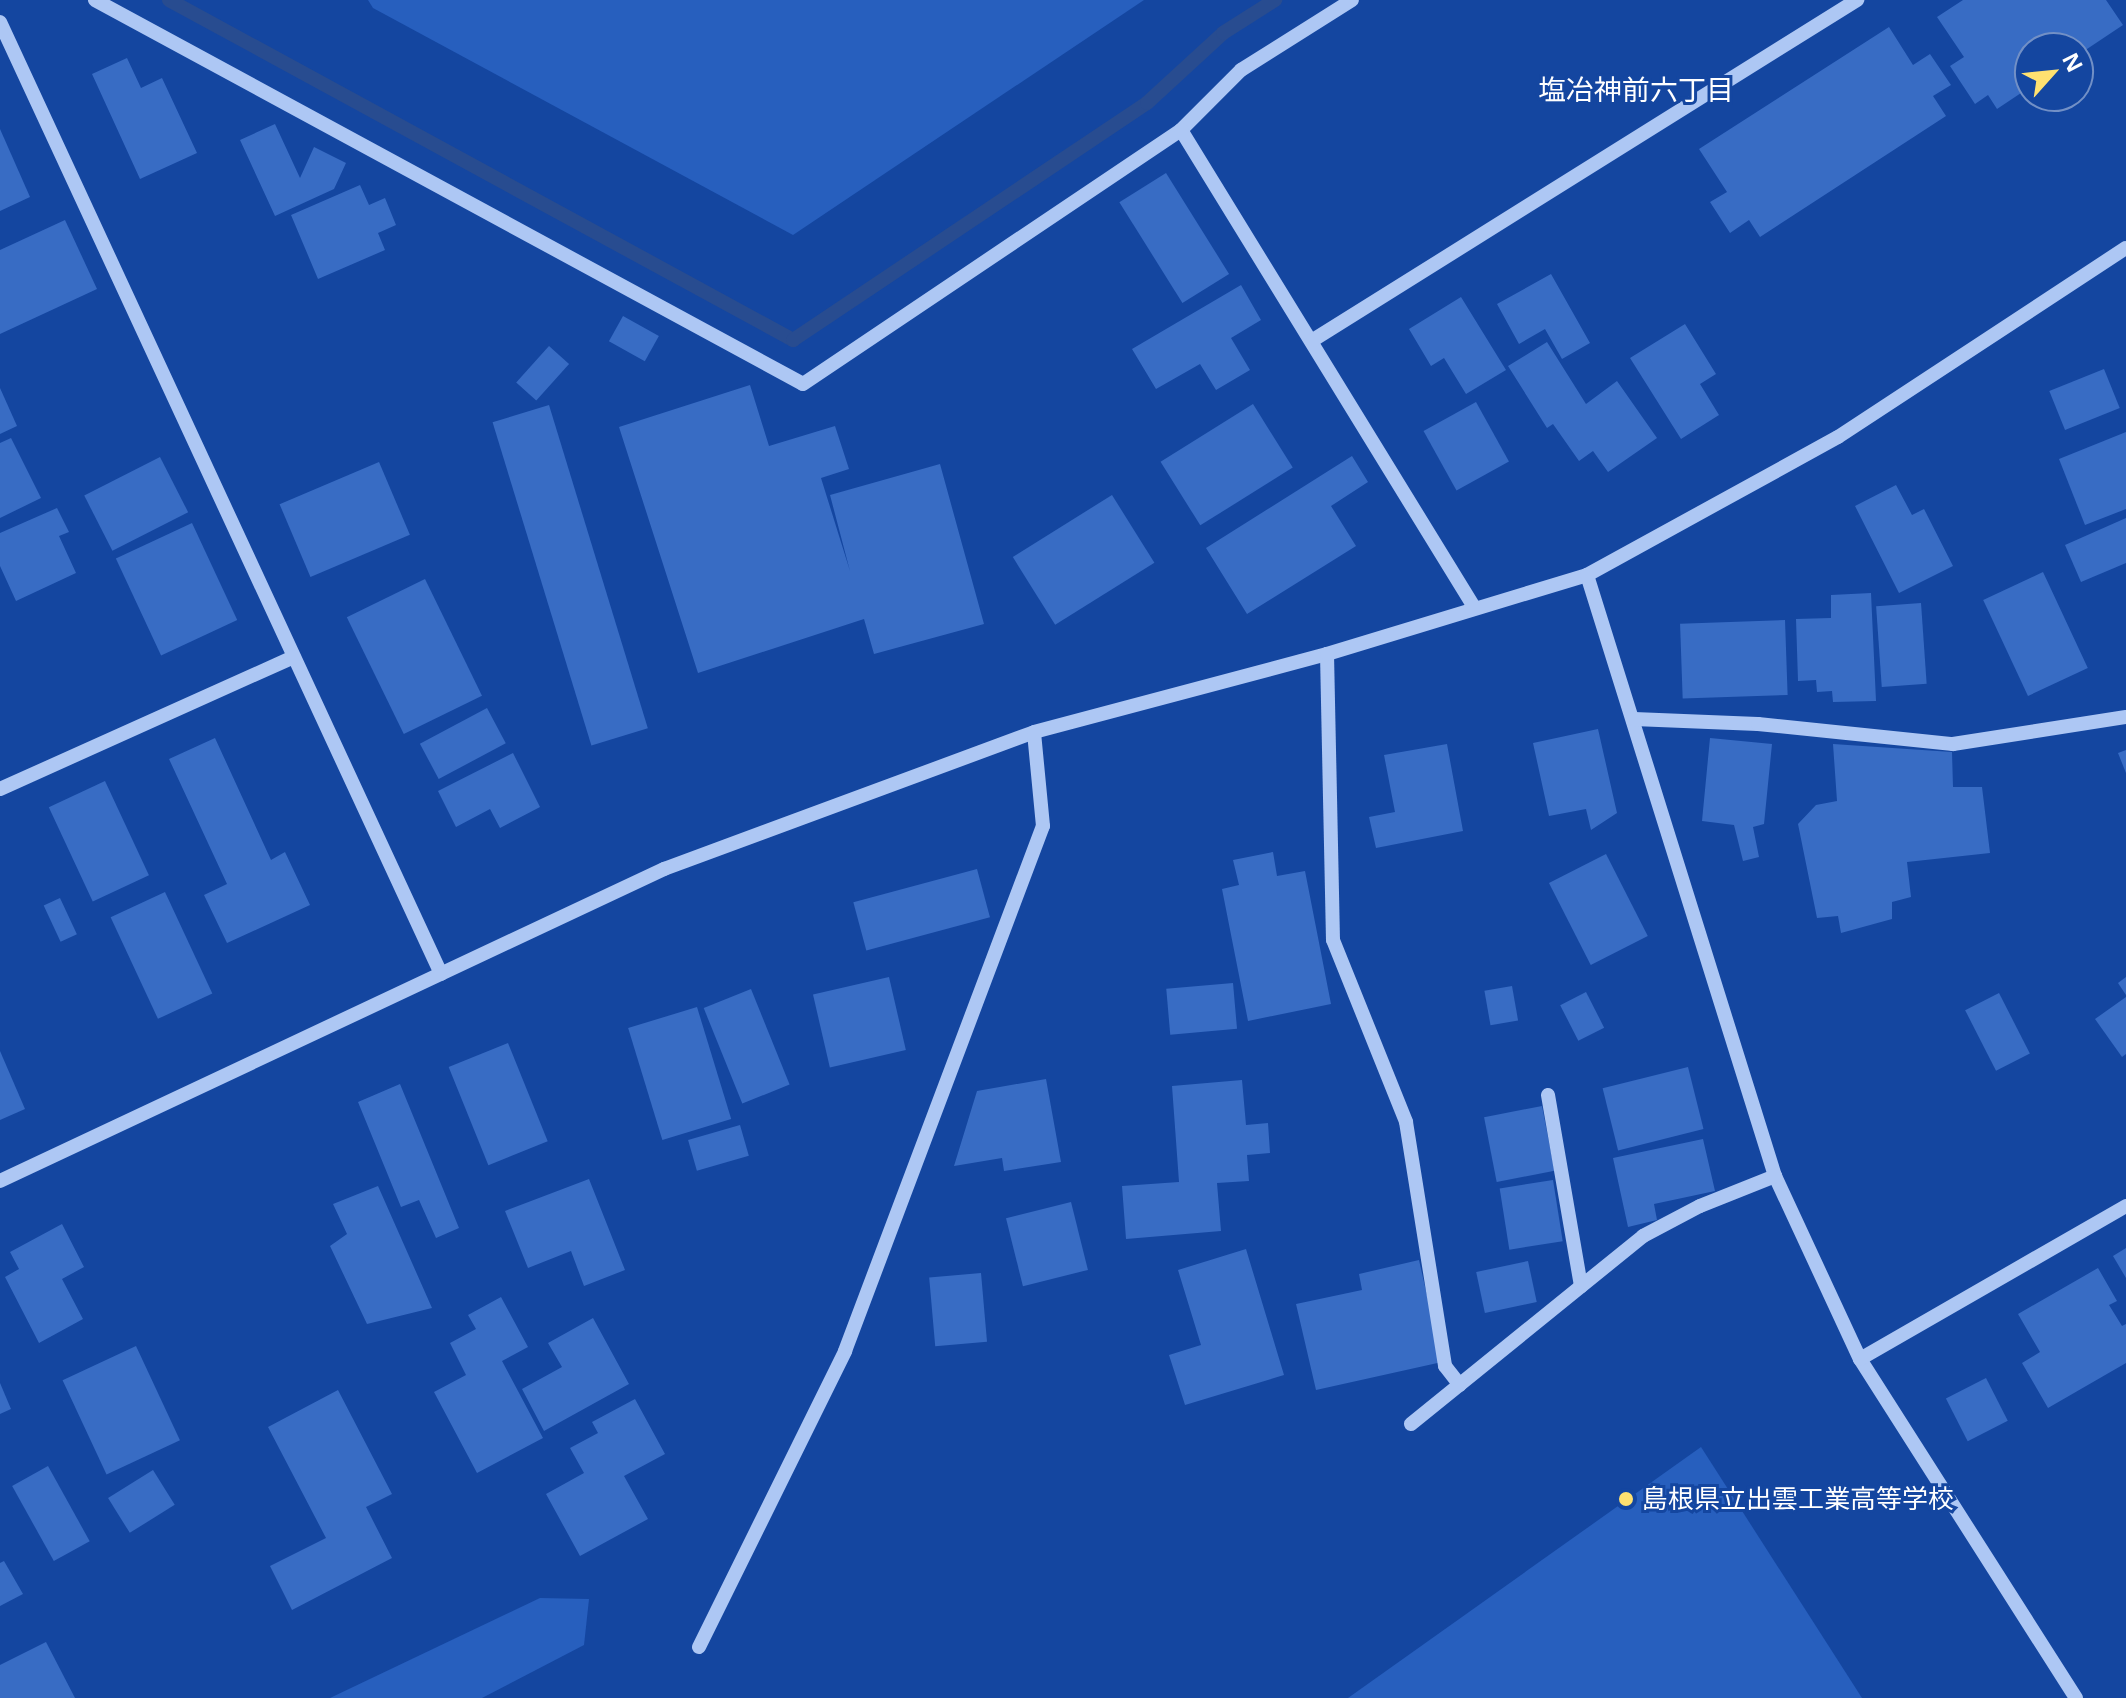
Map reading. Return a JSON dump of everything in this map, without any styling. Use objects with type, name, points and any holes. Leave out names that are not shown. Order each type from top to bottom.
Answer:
[{"type":"street","points":[[95,0],[803,384],[1181,130],[1241,70],[1352,0]]},
{"type":"street","points":[[1313,340],[1857,0]]},
{"type":"street","points":[[0,22],[441,974]]},
{"type":"street","points":[[1181,130],[1313,340],[1474,607]]},
{"type":"street","points":[[0,1181],[664,869],[1034,732],[1327,654],[1587,575],[1838,437],[2126,248]]},
{"type":"street","points":[[1587,575],[1775,1176],[1860,1359],[2076,1698]]},
{"type":"street","points":[[1327,654],[1333,940],[1406,1122],[1445,1366],[1460,1385]]},
{"type":"street","points":[[2,784],[294,657]]},
{"type":"street","points":[[1634,719],[1758,724],[1953,744],[2126,717]]},
{"type":"street","points":[[699,1647],[845,1351],[1043,826],[1034,732]]},
{"type":"street","points":[[1548,1095],[1581,1286]]},
{"type":"street","points":[[1411,1424],[1643,1236],[1700,1206],[1775,1176]]},
{"type":"street","points":[[1860,1359],[2126,1206]]},
{"type":"shaded area","points":[[368,0],[1144,0],[793,235],[373,8]]},
{"type":"shaded area","points":[[1701,1447],[1862,1698],[1348,1698]]},
{"type":"shaded area","points":[[540,1598],[589,1599],[584,1645],[482,1698],[330,1698]]},
{"type":"building","points":[[1963,0],[2106,0],[2123,25],[2094,44],[2094,32],[2014,32],[2014,98],[1997,109],[1988,95],[1975,104],[1950,66],[1964,57],[1937,17]]},
{"type":"building","points":[[1889,27],[1913,65],[1930,54],[1951,85],[1933,96],[1946,116],[1760,237],[1749,220],[1730,233],[1710,202],[1727,192],[1699,149]]},
{"type":"building","points":[[127,58],[141,88],[162,78],[197,153],[140,179],[92,74]]},
{"type":"building","points":[[275,124],[300,178],[314,147],[346,163],[334,189],[275,216],[240,140]]},
{"type":"building","points":[[0,129],[30,197],[0,211]]},
{"type":"building","points":[[1166,173],[1229,274],[1182,303],[1119,202]]},
{"type":"building","points":[[360,185],[369,205],[385,198],[396,225],[378,233],[385,250],[318,279],[291,215]]},
{"type":"building","points":[[65,220],[97,289],[0,334],[0,250]]},
{"type":"building","points":[[1551,274],[1590,343],[1562,359],[1545,329],[1519,344],[1497,304]]},
{"type":"building","points":[[1241,285],[1261,320],[1231,338],[1250,370],[1216,390],[1200,364],[1156,389],[1132,349]]},
{"type":"building","points":[[1461,297],[1506,370],[1466,394],[1444,358],[1431,366],[1409,329]]},
{"type":"building","points":[[623,316],[659,336],[645,361],[609,341]]},
{"type":"building","points":[[1685,324],[1716,374],[1700,384],[1719,415],[1681,439],[1630,358]]},
{"type":"building","points":[[1547,342],[1586,404],[1617,381],[1657,438],[1608,472],[1593,451],[1579,461],[1553,424],[1547,428],[1508,366]]},
{"type":"building","points":[[549,346],[569,364],[536,400],[516,382]]},
{"type":"building","points":[[2104,369],[2120,408],[2065,430],[2049,391]]},
{"type":"building","points":[[750,385],[769,446],[835,426],[849,469],[821,478],[850,571],[830,495],[940,464],[984,624],[874,654],[864,619],[698,673],[619,427]]},
{"type":"building","points":[[0,388],[17,426],[0,434]]},
{"type":"building","points":[[1476,402],[1509,461],[1456,491],[1424,431]]},
{"type":"building","points":[[1253,404],[1293,468],[1200,525],[1161,462]]},
{"type":"building","points":[[549,405],[648,728],[591,745],[493,422]]},
{"type":"building","points":[[2126,432],[2126,509],[2085,525],[2059,459]]},
{"type":"building","points":[[11,438],[41,498],[0,518],[0,443]]},
{"type":"building","points":[[1352,456],[1368,482],[1331,506],[1356,546],[1247,614],[1206,548]]},
{"type":"building","points":[[160,457],[188,512],[112,551],[84,496]]},
{"type":"building","points":[[379,462],[410,535],[310,577],[280,504]]},
{"type":"building","points":[[1896,485],[1912,515],[1924,509],[1953,566],[1899,593],[1855,506]]},
{"type":"building","points":[[1112,495],[1154,563],[1055,625],[1013,557]]},
{"type":"building","points":[[57,508],[69,532],[59,536],[76,573],[16,601],[0,566],[0,533]]},
{"type":"building","points":[[2126,518],[2126,563],[2081,582],[2065,545]]},
{"type":"building","points":[[192,523],[237,620],[161,655],[116,558]]},
{"type":"building","points":[[2043,572],[2088,668],[2028,696],[1983,600]]},
{"type":"building","points":[[425,579],[482,696],[404,734],[347,617]]},
{"type":"building","points":[[1871,593],[1876,701],[1833,702],[1832,691],[1817,692],[1816,680],[1798,681],[1796,619],[1831,618],[1831,595]]},
{"type":"building","points":[[1921,603],[1927,684],[1882,687],[1876,606]]},
{"type":"building","points":[[1785,620],[1788,695],[1683,699],[1680,624]]},
{"type":"building","points":[[487,708],[506,743],[439,779],[420,744]]},
{"type":"building","points":[[1598,729],[1617,813],[1591,830],[1586,809],[1549,816],[1533,743]]},
{"type":"building","points":[[215,738],[271,860],[285,852],[310,905],[227,943],[204,895],[227,884],[169,759]]},
{"type":"building","points":[[1710,738],[1772,744],[1764,824],[1753,827],[1759,857],[1743,861],[1734,825],[1702,821]]},
{"type":"building","points":[[1447,744],[1463,831],[1376,848],[1369,817],[1395,812],[1384,755]]},
{"type":"building","points":[[1833,744],[1952,752],[1953,787],[1982,787],[1990,853],[1907,862],[1911,897],[1892,902],[1892,919],[1841,933],[1838,916],[1817,918],[1798,824],[1816,805],[1837,801]]},
{"type":"building","points":[[2126,750],[2126,773],[2118,753]]},
{"type":"building","points":[[513,753],[540,807],[500,828],[490,809],[456,827],[438,791]]},
{"type":"building","points":[[105,781],[149,875],[93,901],[49,807]]},
{"type":"building","points":[[1273,852],[1277,876],[1305,871],[1331,1004],[1248,1021],[1222,889],[1239,885],[1233,860]]},
{"type":"building","points":[[1606,854],[1648,936],[1591,965],[1549,883]]},
{"type":"building","points":[[977,869],[990,917],[866,950],[853,902]]},
{"type":"building","points":[[165,892],[212,994],[158,1019],[111,917]]},
{"type":"building","points":[[60,898],[77,934],[61,942],[44,906]]},
{"type":"building","points":[[889,977],[906,1050],[830,1068],[813,995]]},
{"type":"building","points":[[2126,977],[2126,995],[2118,983]]},
{"type":"building","points":[[1233,983],[1237,1029],[1170,1035],[1166,989]]},
{"type":"building","points":[[1512,986],[1518,1020],[1491,1025],[1484,991]]},
{"type":"building","points":[[751,989],[790,1084],[742,1104],[704,1008]]},
{"type":"building","points":[[1586,992],[1604,1028],[1578,1041],[1560,1005]]},
{"type":"building","points":[[1999,993],[2030,1054],[1996,1071],[1965,1010]]},
{"type":"building","points":[[2126,997],[2126,1054],[2122,1057],[2095,1019]]},
{"type":"building","points":[[697,1007],[731,1119],[662,1140],[628,1028]]},
{"type":"building","points":[[508,1043],[548,1141],[488,1165],[449,1067]]},
{"type":"building","points":[[0,1051],[25,1109],[0,1120]]},
{"type":"building","points":[[1688,1067],[1703,1129],[1618,1150],[1603,1088]]},
{"type":"building","points":[[1046,1079],[1061,1162],[1004,1171],[1002,1158],[954,1166],[977,1091]]},
{"type":"building","points":[[1242,1080],[1246,1125],[1268,1123],[1270,1153],[1247,1155],[1249,1181],[1217,1183],[1221,1231],[1126,1239],[1122,1186],[1179,1182],[1172,1086]]},
{"type":"building","points":[[400,1084],[459,1228],[436,1238],[419,1200],[401,1207],[358,1102]]},
{"type":"building","points":[[1542,1106],[1555,1171],[1497,1182],[1484,1117]]},
{"type":"building","points":[[740,1125],[749,1156],[697,1171],[688,1140]]},
{"type":"building","points":[[1703,1139],[1715,1191],[1654,1204],[1657,1220],[1628,1227],[1613,1158]]},
{"type":"building","points":[[589,1179],[625,1270],[584,1286],[571,1251],[528,1268],[505,1211]]},
{"type":"building","points":[[1553,1180],[1563,1241],[1509,1250],[1500,1188]]},
{"type":"building","points":[[378,1186],[432,1308],[367,1324],[330,1246],[347,1234],[333,1204]]},
{"type":"building","points":[[1071,1202],[1088,1270],[1023,1286],[1006,1218]]},
{"type":"building","points":[[62,1224],[84,1267],[62,1279],[83,1319],[39,1343],[5,1277],[19,1269],[10,1252]]},
{"type":"building","points":[[2126,1248],[2126,1278],[2113,1256]]},
{"type":"building","points":[[1246,1249],[1284,1375],[1185,1405],[1169,1355],[1201,1345],[1178,1270]]},
{"type":"building","points":[[1419,1260],[1442,1362],[1316,1390],[1296,1304],[1362,1290],[1359,1274]]},
{"type":"building","points":[[1528,1261],[1537,1302],[1485,1313],[1476,1272]]},
{"type":"building","points":[[2098,1268],[2117,1301],[2109,1305],[2122,1326],[2126,1324],[2126,1363],[2048,1408],[2022,1363],[2040,1352],[2018,1314]]},
{"type":"building","points":[[981,1273],[987,1342],[935,1346],[929,1278]]},
{"type":"building","points":[[501,1297],[528,1347],[502,1361],[543,1438],[477,1473],[434,1392],[466,1375],[450,1343],[476,1329],[468,1315]]},
{"type":"building","points":[[593,1318],[629,1384],[544,1431],[522,1389],[562,1367],[548,1343]]},
{"type":"building","points":[[136,1346],[180,1440],[107,1474],[63,1380]]},
{"type":"building","points":[[1986,1378],[2008,1421],[1968,1441],[1946,1398]]},
{"type":"building","points":[[0,1383],[11,1409],[0,1414]]},
{"type":"building","points":[[338,1390],[392,1494],[366,1507],[392,1558],[292,1610],[270,1566],[326,1538],[268,1427]]},
{"type":"building","points":[[635,1399],[665,1454],[624,1476],[648,1519],[580,1556],[546,1494],[584,1473],[570,1448],[598,1433],[592,1422]]},
{"type":"building","points":[[48,1466],[90,1541],[54,1561],[12,1486]]},
{"type":"building","points":[[153,1470],[175,1505],[130,1533],[108,1498]]},
{"type":"building","points":[[4,1561],[23,1594],[0,1606],[0,1563]]},
{"type":"building","points":[[46,1642],[75,1698],[0,1698],[0,1665]]},
{"type":"waterway","points":[[169,0],[793,340],[1147,103],[1223,33],[1275,0]]},
{"type":"place","name":"島根県立出雲工業高等学校","points":[[1626,1499]]},
{"type":"district","name":"塩冶神前六丁目","points":[[1636,89]]}]
